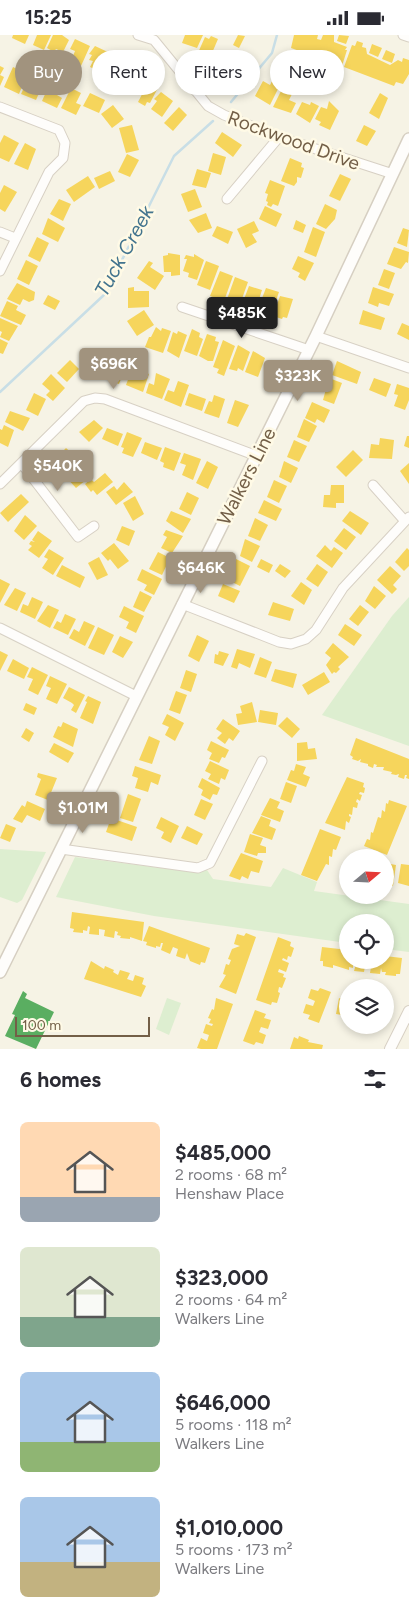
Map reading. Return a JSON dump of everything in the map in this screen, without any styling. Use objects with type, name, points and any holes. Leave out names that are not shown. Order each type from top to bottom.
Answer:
[{"type":"main road","name":"Walkers Line","points":[[0,972],[316,337],[409,139]]},
{"type":"street","name":"Rockwood Drive","points":[[138,35],[154,40],[208,106],[224,115],[279,137],[393,174]]},
{"type":"street","points":[[403,35],[409,37]]},
{"type":"street","points":[[0,107],[59,130],[65,143],[63,158],[49,172],[0,271]]},
{"type":"street","points":[[227,199],[279,137]]},
{"type":"street","points":[[0,232],[15,238]]},
{"type":"street","points":[[182,307],[309,350]]},
{"type":"street","points":[[316,337],[409,368]]},
{"type":"street","points":[[0,484],[84,401],[96,398],[105,399],[257,456]]},
{"type":"street","points":[[22,464],[78,537],[94,527]]},
{"type":"street","points":[[182,604],[279,642],[291,644],[306,639],[316,630],[343,588],[407,519],[373,485]]},
{"type":"street","points":[[0,628],[136,696]]},
{"type":"street","points":[[62,849],[198,868],[210,863],[262,761]]},
{"type":"street","points":[[390,1049],[409,1011]]},
{"type":"green space","points":[[409,597],[409,746],[322,715],[392,616]]},
{"type":"green space","points":[[0,849],[46,852],[22,900],[17,903],[0,897]]},
{"type":"green space","points":[[75,857],[192,872],[207,870],[213,879],[271,887],[283,868],[317,882],[314,891],[339,894],[339,904],[394,904],[394,902],[409,904],[409,952],[394,950],[394,914],[339,914],[339,942],[154,916],[56,897]]},
{"type":"green space","points":[[167,998],[181,1003],[169,1035],[156,1029]]},
{"type":"building: Homes","points":[[13,35],[29,35],[25,44],[12,38]]},
{"type":"building: Homes","points":[[37,35],[51,35],[44,50],[33,45]]},
{"type":"building: Homes","points":[[53,35],[62,35],[69,40],[64,50],[50,50],[47,48]]},
{"type":"building: Homes","points":[[185,35],[203,35],[197,48],[182,43]]},
{"type":"building: Homes","points":[[238,35],[245,36],[239,48],[233,45]]},
{"type":"building: Homes","points":[[294,35],[318,35],[317,39],[321,40],[323,35],[334,35],[334,42],[347,47],[345,50],[347,50],[344,60],[344,50],[297,50],[291,48]]},
{"type":"building: Homes","points":[[339,35],[349,36],[346,44],[337,41]]},
{"type":"building: Homes","points":[[211,36],[218,39],[213,50],[199,50],[205,37],[209,39]]},
{"type":"building: Homes","points":[[75,39],[90,46],[82,64],[82,50],[70,49]]},
{"type":"building: Homes","points":[[357,41],[363,43],[362,47],[366,48],[367,54],[390,65],[398,60],[402,62],[403,58],[409,60],[409,74],[403,84],[396,82],[394,86],[344,67],[352,45],[355,46]]},
{"type":"building: Homes","points":[[372,44],[382,48],[378,57],[369,53]]},
{"type":"building: Homes","points":[[95,46],[104,50],[92,50]]},
{"type":"building: Homes","points":[[386,50],[395,54],[392,63],[382,59]]},
{"type":"building: Homes","points":[[0,66],[4,68],[0,75]]},
{"type":"building: Homes","points":[[13,67],[15,68],[15,92],[4,87]]},
{"type":"building: Homes","points":[[0,75],[4,77],[0,86]]},
{"type":"building: Homes","points":[[263,81],[270,85],[270,95],[275,95],[270,105],[255,96],[260,95],[260,87]]},
{"type":"building: Homes","points":[[90,93],[105,100],[99,113],[83,106]]},
{"type":"building: Homes","points":[[380,93],[388,98],[379,119],[369,113]]},
{"type":"building: Homes","points":[[24,95],[38,95],[36,100]]},
{"type":"building: Homes","points":[[45,95],[57,95],[62,98],[57,108],[42,101]]},
{"type":"building: Homes","points":[[68,95],[80,95],[76,103],[81,105],[76,115],[61,108]]},
{"type":"building: Homes","points":[[142,95],[154,95],[150,103],[147,102],[145,106],[138,102]]},
{"type":"building: Homes","points":[[158,95],[165,95],[173,101],[162,117],[151,109],[157,101],[154,99]]},
{"type":"building: Homes","points":[[279,95],[292,95],[289,100],[296,103],[291,113],[273,107]]},
{"type":"building: Homes","points":[[329,101],[339,111],[330,130],[319,125],[321,122],[315,119],[321,107],[327,109]]},
{"type":"building: Homes","points":[[302,102],[310,105],[311,102],[319,106],[310,123],[296,114]]},
{"type":"building: Homes","points":[[113,105],[124,119],[112,128],[101,114]]},
{"type":"building: Homes","points":[[179,107],[187,115],[173,131],[164,123]]},
{"type":"building: Homes","points":[[132,125],[139,150],[126,153],[119,128]]},
{"type":"building: Homes","points":[[364,125],[376,131],[367,146],[356,141]]},
{"type":"building: Homes","points":[[222,132],[242,145],[233,157],[215,143]]},
{"type":"building: Homes","points":[[4,135],[19,143],[9,162],[0,158],[0,143]]},
{"type":"building: Homes","points":[[25,143],[36,149],[28,170],[14,164]]},
{"type":"building: Homes","points":[[213,153],[226,157],[221,175],[208,171]]},
{"type":"building: Homes","points":[[127,154],[139,160],[130,177],[118,172]]},
{"type":"building: Homes","points":[[290,158],[302,163],[301,167],[304,168],[301,178],[297,177],[297,182],[294,186],[281,181]]},
{"type":"building: Homes","points":[[197,169],[211,173],[206,188],[192,185]]},
{"type":"building: Homes","points":[[110,171],[115,181],[99,189],[94,178]]},
{"type":"building: Homes","points":[[340,174],[351,179],[340,201],[329,196]]},
{"type":"building: Homes","points":[[88,176],[95,187],[74,202],[66,190]]},
{"type":"building: Homes","points":[[270,180],[285,186],[278,206],[273,204],[271,207],[267,205],[268,194],[265,193]]},
{"type":"building: Homes","points":[[4,185],[17,192],[5,212],[0,209],[0,193]]},
{"type":"building: Homes","points":[[195,189],[202,207],[188,212],[181,194]]},
{"type":"building: Homes","points":[[59,199],[71,204],[63,221],[50,214]]},
{"type":"building: Homes","points":[[325,204],[337,210],[335,219],[326,229],[316,224]]},
{"type":"building: Homes","points":[[265,206],[282,214],[276,227],[259,219]]},
{"type":"building: Homes","points":[[206,213],[212,228],[198,233],[189,220]]},
{"type":"building: Homes","points":[[48,218],[65,228],[58,242],[42,234]]},
{"type":"building: Homes","points":[[296,220],[306,225],[303,233],[293,229]]},
{"type":"building: Homes","points":[[254,221],[259,231],[252,234],[257,242],[246,248],[237,229]]},
{"type":"building: Homes","points":[[217,226],[233,232],[228,244],[212,236]]},
{"type":"building: Homes","points":[[313,227],[325,232],[316,257],[304,252]]},
{"type":"building: Homes","points":[[403,228],[409,230],[407,247],[397,243]]},
{"type":"building: Homes","points":[[37,237],[49,243],[40,262],[28,256]]},
{"type":"building: Homes","points":[[394,247],[409,252],[408,263],[406,262],[401,269],[387,264]]},
{"type":"building: Homes","points":[[168,253],[180,255],[180,275],[171,276],[171,272],[164,272],[163,256],[168,255]]},
{"type":"building: Homes","points":[[194,254],[204,260],[197,280],[188,277],[189,273],[183,271],[187,259],[184,259],[186,255],[194,257]]},
{"type":"building: Homes","points":[[298,256],[314,263],[305,281],[298,277],[300,273],[292,269]]},
{"type":"building: Homes","points":[[26,260],[38,266],[29,285],[17,279]]},
{"type":"building: Homes","points":[[149,261],[153,263],[150,267],[164,276],[155,290],[137,278]]},
{"type":"building: Homes","points":[[206,261],[219,266],[210,290],[197,285]]},
{"type":"building: Homes","points":[[384,269],[395,273],[389,289],[378,285]]},
{"type":"building: Homes","points":[[220,271],[233,276],[224,301],[210,296]]},
{"type":"building: Homes","points":[[235,277],[248,282],[239,307],[226,302]]},
{"type":"building: Homes","points":[[17,283],[35,292],[34,300],[29,302],[23,299],[20,305],[7,299]]},
{"type":"building: Homes","points":[[249,286],[262,290],[256,309],[251,307],[250,310],[241,307]]},
{"type":"building: Homes","points":[[134,287],[134,291],[149,291],[149,307],[128,308],[128,288]]},
{"type":"building: Homes","points":[[373,287],[394,294],[389,306],[379,303],[378,307],[368,303]]},
{"type":"building: Homes","points":[[266,288],[279,292],[270,318],[257,311]]},
{"type":"building: Homes","points":[[48,295],[60,301],[55,310],[43,304]]},
{"type":"building: Homes","points":[[280,296],[293,299],[287,318],[283,317],[282,319],[273,316]]},
{"type":"building: Homes","points":[[7,301],[18,306],[16,310],[26,315],[21,325],[0,316]]},
{"type":"building: Homes","points":[[144,310],[154,325],[137,336],[127,321]]},
{"type":"building: Homes","points":[[363,310],[385,318],[381,330],[359,324]]},
{"type":"building: Homes","points":[[0,318],[18,326],[9,341],[0,337],[2,332],[0,331]]},
{"type":"building: Homes","points":[[402,323],[409,326],[409,340],[397,334]]},
{"type":"building: Homes","points":[[156,327],[161,331],[162,328],[171,331],[163,353],[145,347]]},
{"type":"building: Homes","points":[[192,329],[200,333],[199,337],[203,339],[197,356],[184,351]]},
{"type":"building: Homes","points":[[178,331],[187,335],[179,358],[167,351],[173,332],[177,334]]},
{"type":"building: Homes","points":[[207,334],[216,337],[215,341],[219,342],[213,361],[208,361],[199,356]]},
{"type":"building: Homes","points":[[0,339],[8,343],[3,354],[0,353]]},
{"type":"building: Homes","points":[[223,340],[235,346],[224,376],[217,373],[219,369],[213,367]]},
{"type":"building: Homes","points":[[238,345],[250,352],[243,371],[238,368],[237,371],[229,369]]},
{"type":"building: Homes","points":[[253,351],[265,358],[258,377],[245,372]]},
{"type":"building: Homes","points":[[85,352],[104,359],[100,371],[81,366]]},
{"type":"building: Homes","points":[[113,358],[127,363],[119,384],[103,378],[107,368],[111,369]]},
{"type":"building: Homes","points":[[70,360],[79,369],[67,382],[57,373]]},
{"type":"building: Homes","points":[[337,361],[361,372],[357,384],[332,375]]},
{"type":"building: Homes","points":[[137,369],[149,374],[143,392],[126,385],[129,377],[133,379]]},
{"type":"building: Homes","points":[[156,373],[170,379],[162,399],[146,393],[149,383],[154,385]]},
{"type":"building: Homes","points":[[51,374],[65,388],[53,401],[46,395],[50,391],[42,384]]},
{"type":"building: Homes","points":[[329,378],[342,383],[334,404],[323,400]]},
{"type":"building: Homes","points":[[374,378],[391,384],[386,397],[369,390]]},
{"type":"building: Homes","points":[[178,381],[189,385],[181,407],[164,400],[168,390],[174,392]]},
{"type":"building: Homes","points":[[397,384],[409,388],[409,400],[405,410],[394,406],[398,395],[394,394]]},
{"type":"building: Homes","points":[[34,393],[46,399],[38,416],[26,410]]},
{"type":"building: Homes","points":[[189,393],[206,399],[202,411],[185,405]]},
{"type":"building: Homes","points":[[214,395],[225,399],[219,418],[204,413],[209,401],[212,402]]},
{"type":"building: Homes","points":[[235,400],[249,405],[238,427],[227,423]]},
{"type":"building: Homes","points":[[312,402],[330,410],[324,423],[317,419],[315,423],[305,418]]},
{"type":"building: Homes","points":[[10,411],[30,418],[23,431],[5,422]]},
{"type":"building: Homes","points":[[304,419],[317,426],[309,442],[297,437]]},
{"type":"building: Homes","points":[[94,420],[103,428],[89,442],[79,432]]},
{"type":"building: Homes","points":[[4,425],[14,430],[8,447],[0,443],[0,429],[2,430]]},
{"type":"building: Homes","points":[[107,428],[123,434],[118,446],[102,439]]},
{"type":"building: Homes","points":[[127,432],[142,438],[133,457],[122,453],[124,448],[121,447]]},
{"type":"building: Homes","points":[[407,436],[409,436],[409,448],[404,446]]},
{"type":"building: Homes","points":[[380,438],[394,440],[392,459],[369,458],[371,444],[379,445]]},
{"type":"building: Homes","points":[[294,440],[307,446],[299,462],[287,457]]},
{"type":"building: Homes","points":[[145,442],[162,448],[157,460],[141,453]]},
{"type":"building: Homes","points":[[165,447],[181,453],[174,471],[163,467],[164,463],[160,461]]},
{"type":"building: Homes","points":[[66,448],[75,456],[58,474],[49,465]]},
{"type":"building: Homes","points":[[353,450],[363,460],[346,477],[336,467]]},
{"type":"building: Homes","points":[[184,453],[201,459],[193,480],[182,475],[186,465],[180,463]]},
{"type":"building: Homes","points":[[207,461],[218,467],[208,489],[196,483]]},
{"type":"building: Homes","points":[[284,461],[298,468],[291,483],[279,477]]},
{"type":"building: Homes","points":[[409,463],[409,484],[400,471]]},
{"type":"building: Homes","points":[[82,465],[91,476],[76,488],[65,476]]},
{"type":"building: Homes","points":[[105,473],[113,482],[97,495],[93,490],[91,492],[85,484],[91,479],[94,482]]},
{"type":"building: Homes","points":[[274,480],[287,486],[279,503],[267,497]]},
{"type":"building: Homes","points":[[124,482],[133,492],[116,505],[106,492],[114,486],[117,490]]},
{"type":"building: Homes","points":[[331,485],[344,485],[344,503],[336,503],[336,508],[323,507],[324,495],[330,495]]},
{"type":"building: Homes","points":[[187,492],[199,498],[191,515],[179,509]]},
{"type":"building: Homes","points":[[21,494],[29,502],[8,522],[0,513]]},
{"type":"building: Homes","points":[[135,496],[144,514],[133,521],[123,503]]},
{"type":"building: Homes","points":[[264,500],[282,509],[276,521],[258,513]]},
{"type":"building: Homes","points":[[171,511],[191,519],[183,533],[166,521]]},
{"type":"building: Homes","points":[[350,511],[369,523],[361,535],[342,521]]},
{"type":"building: Homes","points":[[25,515],[37,526],[24,540],[14,531]]},
{"type":"building: Homes","points":[[255,518],[268,525],[260,541],[248,536]]},
{"type":"building: Homes","points":[[122,526],[135,531],[129,546],[116,540]]},
{"type":"building: Homes","points":[[344,528],[356,537],[346,550],[334,541]]},
{"type":"building: Homes","points":[[166,530],[183,536],[172,553],[161,548],[167,537],[163,535]]},
{"type":"building: Homes","points":[[38,531],[52,541],[39,558],[28,550],[32,546],[29,544],[31,541],[35,542],[32,540]]},
{"type":"building: Homes","points":[[245,539],[260,546],[252,562],[240,556]]},
{"type":"building: Homes","points":[[114,543],[129,561],[118,569],[110,559],[108,561],[101,553]]},
{"type":"building: Homes","points":[[325,545],[331,551],[334,547],[343,553],[332,568],[316,556]]},
{"type":"building: Homes","points":[[407,548],[409,550],[409,566],[404,571],[395,562]]},
{"type":"building: Homes","points":[[49,549],[64,558],[53,575],[42,568],[48,559],[44,557]]},
{"type":"building: Homes","points":[[158,552],[170,558],[162,575],[149,569]]},
{"type":"building: Homes","points":[[99,557],[108,575],[97,580],[88,563]]},
{"type":"building: Homes","points":[[236,559],[250,566],[240,586],[230,581]]},
{"type":"building: Homes","points":[[261,559],[273,565],[269,573],[257,567]]},
{"type":"building: Homes","points":[[280,564],[291,571],[285,578],[275,571]]},
{"type":"building: Homes","points":[[317,564],[328,572],[318,587],[306,579]]},
{"type":"building: Homes","points":[[62,565],[85,577],[80,588],[56,576]]},
{"type":"building: Homes","points":[[390,566],[401,576],[393,585],[397,589],[392,594],[377,580]]},
{"type":"building: Homes","points":[[142,569],[162,579],[154,595],[144,590],[147,585],[137,580]]},
{"type":"building: Homes","points":[[0,579],[10,584],[0,603]]},
{"type":"building: Homes","points":[[301,582],[312,590],[304,605],[291,596]]},
{"type":"building: Homes","points":[[223,584],[240,591],[234,603],[218,596]]},
{"type":"building: Homes","points":[[374,586],[386,596],[375,609],[365,601]]},
{"type":"building: Homes","points":[[15,588],[26,593],[17,611],[4,605]]},
{"type":"building: Homes","points":[[140,591],[152,597],[144,612],[133,607]]},
{"type":"building: Homes","points":[[32,597],[43,602],[35,619],[20,612],[23,604],[28,606]]},
{"type":"building: Homes","points":[[273,602],[294,609],[290,621],[268,615]]},
{"type":"building: Homes","points":[[48,605],[59,610],[50,628],[37,621]]},
{"type":"building: Homes","points":[[360,605],[369,612],[358,626],[349,619]]},
{"type":"building: Homes","points":[[124,606],[144,616],[136,633],[126,628],[129,622],[119,617]]},
{"type":"building: Homes","points":[[65,614],[76,619],[68,635],[53,628],[57,621],[61,623]]},
{"type":"building: Homes","points":[[84,621],[95,626],[85,646],[69,638],[74,629],[79,632]]},
{"type":"building: Homes","points":[[345,624],[362,635],[354,646],[338,635]]},
{"type":"building: Homes","points":[[98,627],[114,635],[104,655],[88,648]]},
{"type":"building: Homes","points":[[197,635],[209,641],[199,662],[188,656]]},
{"type":"building: Homes","points":[[120,636],[133,642],[123,658],[112,652]]},
{"type":"building: Homes","points":[[333,643],[349,657],[338,667],[340,669],[336,673],[332,674],[326,665],[331,658],[325,653]]},
{"type":"building: Homes","points":[[237,649],[255,654],[250,668],[239,663],[237,669],[231,667]]},
{"type":"building: Homes","points":[[0,651],[8,655],[0,671]]},
{"type":"building: Homes","points":[[219,651],[229,654],[223,666],[214,663],[215,654],[218,655]]},
{"type":"building: Homes","points":[[260,657],[272,662],[266,678],[254,674]]},
{"type":"building: Homes","points":[[13,659],[29,668],[24,679],[7,671]]},
{"type":"building: Homes","points":[[32,667],[48,675],[38,695],[28,690],[33,679],[27,677]]},
{"type":"building: Homes","points":[[275,669],[297,674],[293,688],[271,681]]},
{"type":"building: Homes","points":[[186,670],[197,674],[191,692],[180,688]]},
{"type":"building: Homes","points":[[324,672],[330,682],[308,695],[302,685]]},
{"type":"building: Homes","points":[[50,676],[67,684],[57,704],[46,699],[51,688],[46,686]]},
{"type":"building: Homes","points":[[69,687],[85,695],[76,713],[71,710],[74,705],[63,698]]},
{"type":"building: Homes","points":[[176,691],[187,695],[180,714],[169,710]]},
{"type":"building: Homes","points":[[88,696],[101,702],[93,724],[80,718]]},
{"type":"building: Homes","points":[[252,702],[257,722],[238,725],[236,714],[242,713],[240,706]]},
{"type":"building: Homes","points":[[26,703],[37,708],[34,715],[23,710]]},
{"type":"building: Homes","points":[[260,710],[278,713],[276,725],[258,722]]},
{"type":"building: Homes","points":[[167,714],[184,723],[175,741],[165,735],[169,727],[162,724]]},
{"type":"building: Homes","points":[[287,717],[300,729],[292,738],[278,726]]},
{"type":"building: Homes","points":[[223,719],[240,731],[233,741],[229,738],[225,744],[217,738],[222,733],[216,729]]},
{"type":"building: Homes","points":[[63,722],[78,729],[73,747],[53,737],[58,726],[61,727]]},
{"type":"building: Homes","points":[[26,728],[34,733],[29,742],[21,737]]},
{"type":"building: Homes","points":[[149,736],[160,741],[152,764],[139,760]]},
{"type":"building: Homes","points":[[356,738],[409,759],[409,779],[406,778],[407,775],[405,775],[404,779],[398,777],[399,774],[391,774],[392,772],[383,770],[384,767],[376,767],[377,765],[374,764],[373,768],[368,766],[368,764],[360,762],[361,759],[358,761],[352,759],[353,757],[350,755]]},
{"type":"building: Homes","points":[[211,741],[229,750],[225,758],[222,757],[219,763],[209,759],[212,753],[207,750]]},
{"type":"building: Homes","points":[[307,742],[308,749],[315,748],[317,759],[297,761],[297,743]]},
{"type":"building: Homes","points":[[54,743],[74,753],[68,763],[49,752]]},
{"type":"building: Homes","points":[[210,761],[229,770],[225,780],[221,778],[219,784],[208,779],[211,774],[205,771]]},
{"type":"building: Homes","points":[[296,764],[306,767],[303,774],[310,777],[306,787],[287,780],[291,770],[294,771]]},
{"type":"building: Homes","points":[[135,766],[161,775],[158,785],[151,782],[148,792],[135,788],[138,778],[132,776]]},
{"type":"building: Homes","points":[[38,773],[57,778],[48,800],[35,795],[41,779],[37,777]]},
{"type":"building: Homes","points":[[347,777],[364,783],[363,787],[365,788],[364,793],[360,792],[359,794],[362,795],[360,801],[357,799],[357,808],[353,807],[352,815],[349,814],[351,817],[349,823],[346,821],[345,830],[325,823]]},
{"type":"building: Homes","points":[[202,778],[220,788],[217,795],[213,794],[210,800],[201,795],[203,790],[198,787]]},
{"type":"building: Homes","points":[[286,782],[297,786],[291,803],[280,799]]},
{"type":"building: Homes","points":[[128,794],[141,799],[133,822],[120,818]]},
{"type":"building: Homes","points":[[270,798],[280,802],[277,808],[284,811],[280,822],[261,815]]},
{"type":"building: Homes","points":[[201,799],[213,804],[205,820],[194,815]]},
{"type":"building: Homes","points":[[389,800],[407,806],[389,849],[372,849],[364,846],[367,839],[370,840],[371,832],[373,833],[378,817],[381,818],[382,810],[385,812],[386,803],[388,804]]},
{"type":"building: Homes","points":[[27,801],[45,809],[40,821],[27,815],[22,823],[13,819],[22,805],[25,807]]},
{"type":"building: Homes","points":[[261,816],[271,820],[269,826],[276,829],[272,840],[252,833]]},
{"type":"building: Homes","points":[[161,817],[179,826],[171,843],[161,838],[164,832],[156,828]]},
{"type":"building: Homes","points":[[111,818],[137,827],[132,841],[106,832]]},
{"type":"building: Homes","points":[[6,824],[16,828],[10,842],[0,838]]},
{"type":"building: Homes","points":[[187,826],[203,834],[197,845],[181,838]]},
{"type":"building: Homes","points":[[320,829],[341,837],[336,850],[333,849],[332,857],[329,856],[329,865],[326,864],[317,881],[301,875]]},
{"type":"building: Homes","points":[[250,834],[263,838],[260,845],[266,847],[266,853],[258,853],[257,856],[244,852]]},
{"type":"building: Homes","points":[[241,853],[263,861],[259,873],[251,871],[248,879],[242,876],[240,880],[229,876]]},
{"type":"building: Homes","points":[[401,864],[409,865],[409,886],[398,883]]},
{"type":"building: Homes","points":[[72,912],[144,922],[142,941],[130,937],[130,939],[120,938],[121,936],[117,935],[118,932],[115,931],[114,938],[104,936],[105,930],[99,929],[99,935],[89,934],[90,927],[88,926],[87,931],[83,930],[83,933],[73,932],[74,929],[70,928]]},
{"type":"building: Homes","points":[[149,926],[210,948],[205,963],[201,962],[200,965],[190,961],[187,953],[185,959],[176,956],[178,949],[173,947],[170,954],[161,950],[163,943],[161,943],[160,947],[156,946],[156,948],[146,945],[147,942],[143,941]]},
{"type":"building: Homes","points":[[246,933],[256,937],[236,994],[219,987],[226,975],[223,974],[226,964],[229,965],[231,960],[228,959],[232,949],[240,946],[234,944],[237,934],[244,936]]},
{"type":"building: Homes","points":[[278,937],[291,942],[290,946],[294,948],[291,957],[288,956],[287,960],[283,958],[282,960],[289,963],[286,972],[279,969],[278,972],[284,974],[283,977],[286,978],[282,988],[279,987],[278,992],[280,993],[277,1003],[272,1002],[271,1005],[256,1000]]},
{"type":"building: Homes","points":[[322,947],[339,949],[339,967],[333,965],[333,968],[323,966],[323,961],[320,961]]},
{"type":"building: Homes","points":[[394,957],[402,958],[400,974],[396,974],[396,976],[385,975],[386,972],[382,972],[381,969],[394,969]]},
{"type":"building: Homes","points":[[91,961],[104,969],[105,966],[114,970],[113,972],[118,975],[120,970],[130,973],[127,979],[133,981],[135,975],[144,978],[142,984],[146,986],[141,997],[84,979]]},
{"type":"building: Homes","points":[[355,969],[364,969],[364,972],[354,971]]},
{"type":"building: Homes","points":[[371,969],[381,969],[380,974],[370,973]]},
{"type":"building: Homes","points":[[320,988],[331,992],[319,1023],[308,1019],[310,1015],[303,1013],[306,1004],[313,1006],[315,1001],[308,998],[311,989],[318,991]]},
{"type":"building: Homes","points":[[216,998],[233,1004],[217,1049],[197,1048],[201,1038],[207,1041],[209,1035],[203,1033],[206,1024],[212,1026],[213,1024],[209,1023],[211,1019],[208,1018],[212,1009],[214,1010]]},
{"type":"building: Homes","points":[[339,998],[339,1014],[336,1014]]},
{"type":"building: Homes","points":[[255,1010],[266,1014],[264,1018],[271,1020],[268,1029],[261,1027],[259,1032],[266,1035],[263,1044],[256,1042],[254,1045],[243,1041]]},
{"type":"building: Homes","points":[[299,1036],[309,1040],[308,1042],[323,1045],[322,1049],[290,1049],[294,1037],[298,1039]]},
{"type":"building: Public","points":[[23,991],[27,994],[25,998],[54,1012],[36,1049],[5,1036],[15,1015],[12,1014]]},
{"type":"waterway","name":"Tuck Creek","points":[[231,102],[272,53],[277,35]]},
{"type":"waterway","name":"Tuck Creek","points":[[0,392],[105,294],[174,156],[213,121]]}]
